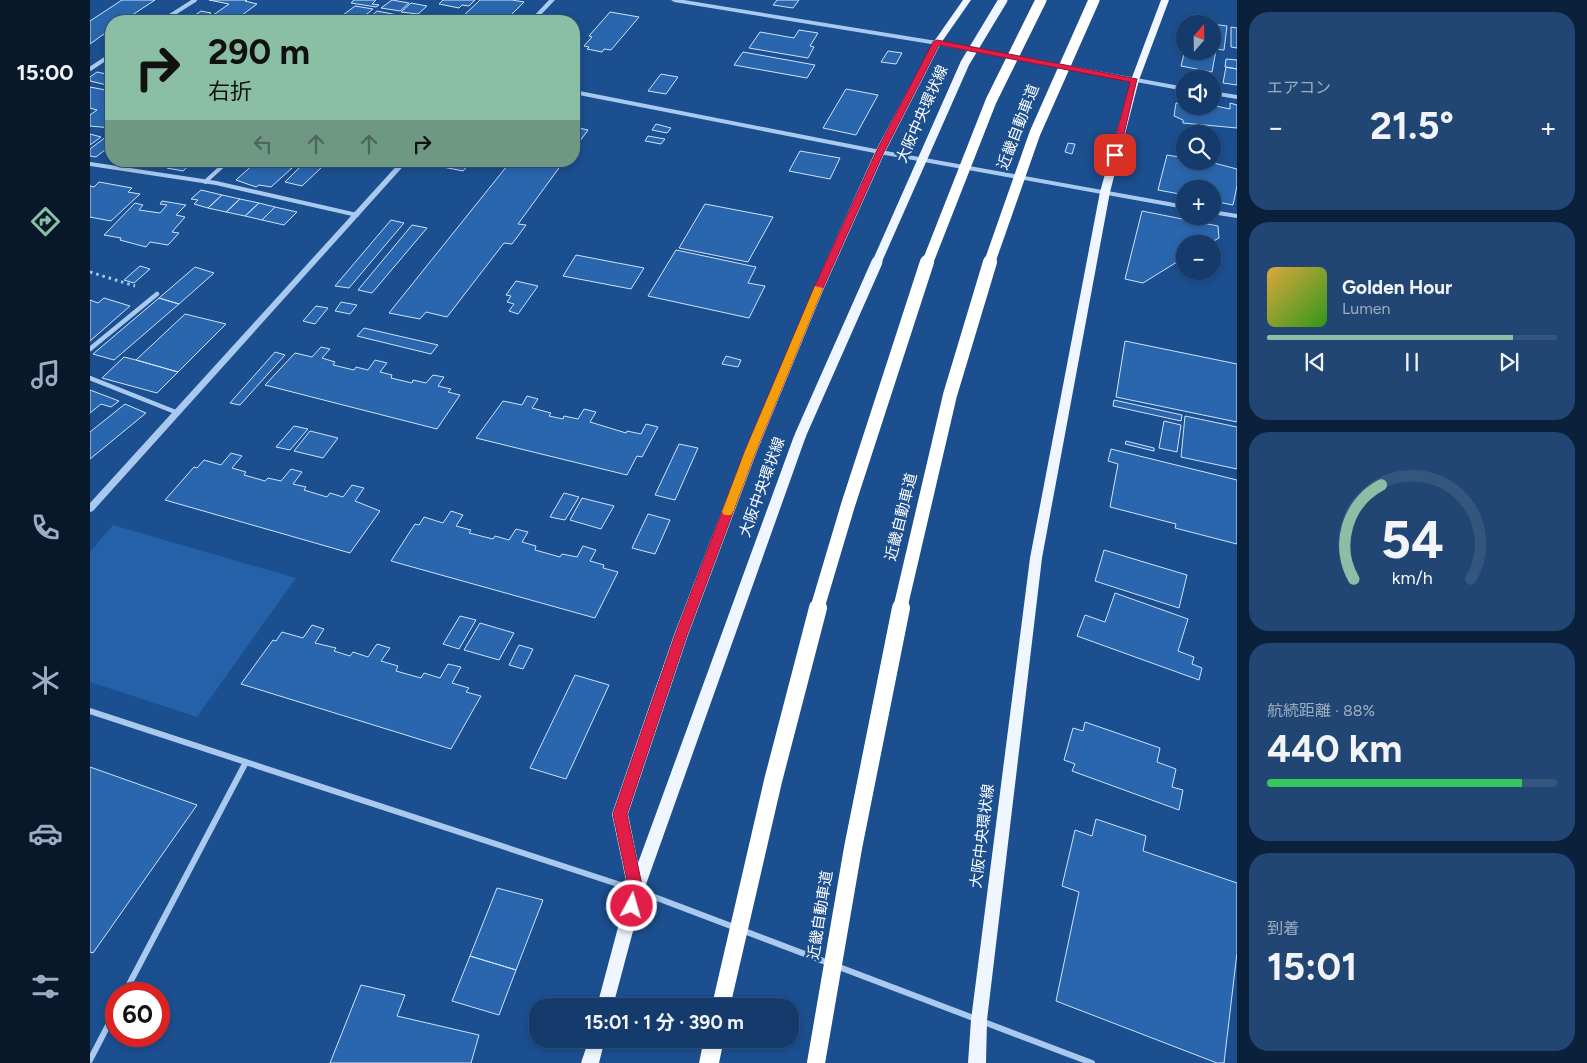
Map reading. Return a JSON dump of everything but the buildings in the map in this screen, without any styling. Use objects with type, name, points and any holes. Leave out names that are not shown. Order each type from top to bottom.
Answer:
[{"type":"highway","name":"近畿自動車道","points":[[723,998],[755,852],[832,557],[894,359],[946,212],[992,102],[1041,0]]},
{"type":"highway","name":"近畿自動車道","points":[[816,1063],[847,872],[908,573],[958,364],[1019,178],[1046,108],[1094,0]]},
{"type":"highway","points":[[709,1063],[712,1048]]},
{"type":"main road","points":[[636,890],[620,814],[681,635],[750,451],[818,288],[880,152],[937,42],[967,0]]},
{"type":"main road","name":"大阪中央環状線","points":[[607,998],[636,890],[800,436],[965,63],[1003,0]]},
{"type":"main road","name":"大阪中央環状線","points":[[977,1063],[978,1020],[1036,558],[1105,192],[1134,80],[1165,0]]},
{"type":"main road","points":[[590,1063],[594,1048]]},
{"type":"street","points":[[171,15],[195,0]]},
{"type":"street","points":[[538,15],[552,0]]},
{"type":"street","points":[[674,0],[937,42],[1176,87]]},
{"type":"street","points":[[90,69],[105,59]]},
{"type":"street","points":[[580,93],[880,152],[1176,205]]},
{"type":"street","points":[[1221,94],[1237,97]]},
{"type":"street","points":[[90,164],[105,166]]},
{"type":"street","points":[[109,167],[205,182],[356,215]]},
{"type":"street","points":[[205,182],[221,167]]},
{"type":"street","points":[[90,509],[400,167]]},
{"type":"street","points":[[1221,213],[1237,216]]},
{"type":"street","points":[[90,349],[157,294]]},
{"type":"street","points":[[90,378],[178,413]]},
{"type":"street","points":[[90,711],[636,890],[1092,1063]]},
{"type":"street","points":[[130,982],[246,762]]},
{"type":"street","points":[[90,1060],[105,1031]]},
{"type":"path","points":[[90,272],[157,294]]},
{"type":"shaded area","points":[[113,525],[296,578],[197,717],[90,682],[90,552]]},
{"type":"slow traffic","points":[[727,512],[750,451],[818,288]]},
{"type":"route","points":[[632,906],[636,890],[620,814],[681,635],[750,451],[818,288],[880,152],[937,42],[1134,80],[1115,155]]}]
